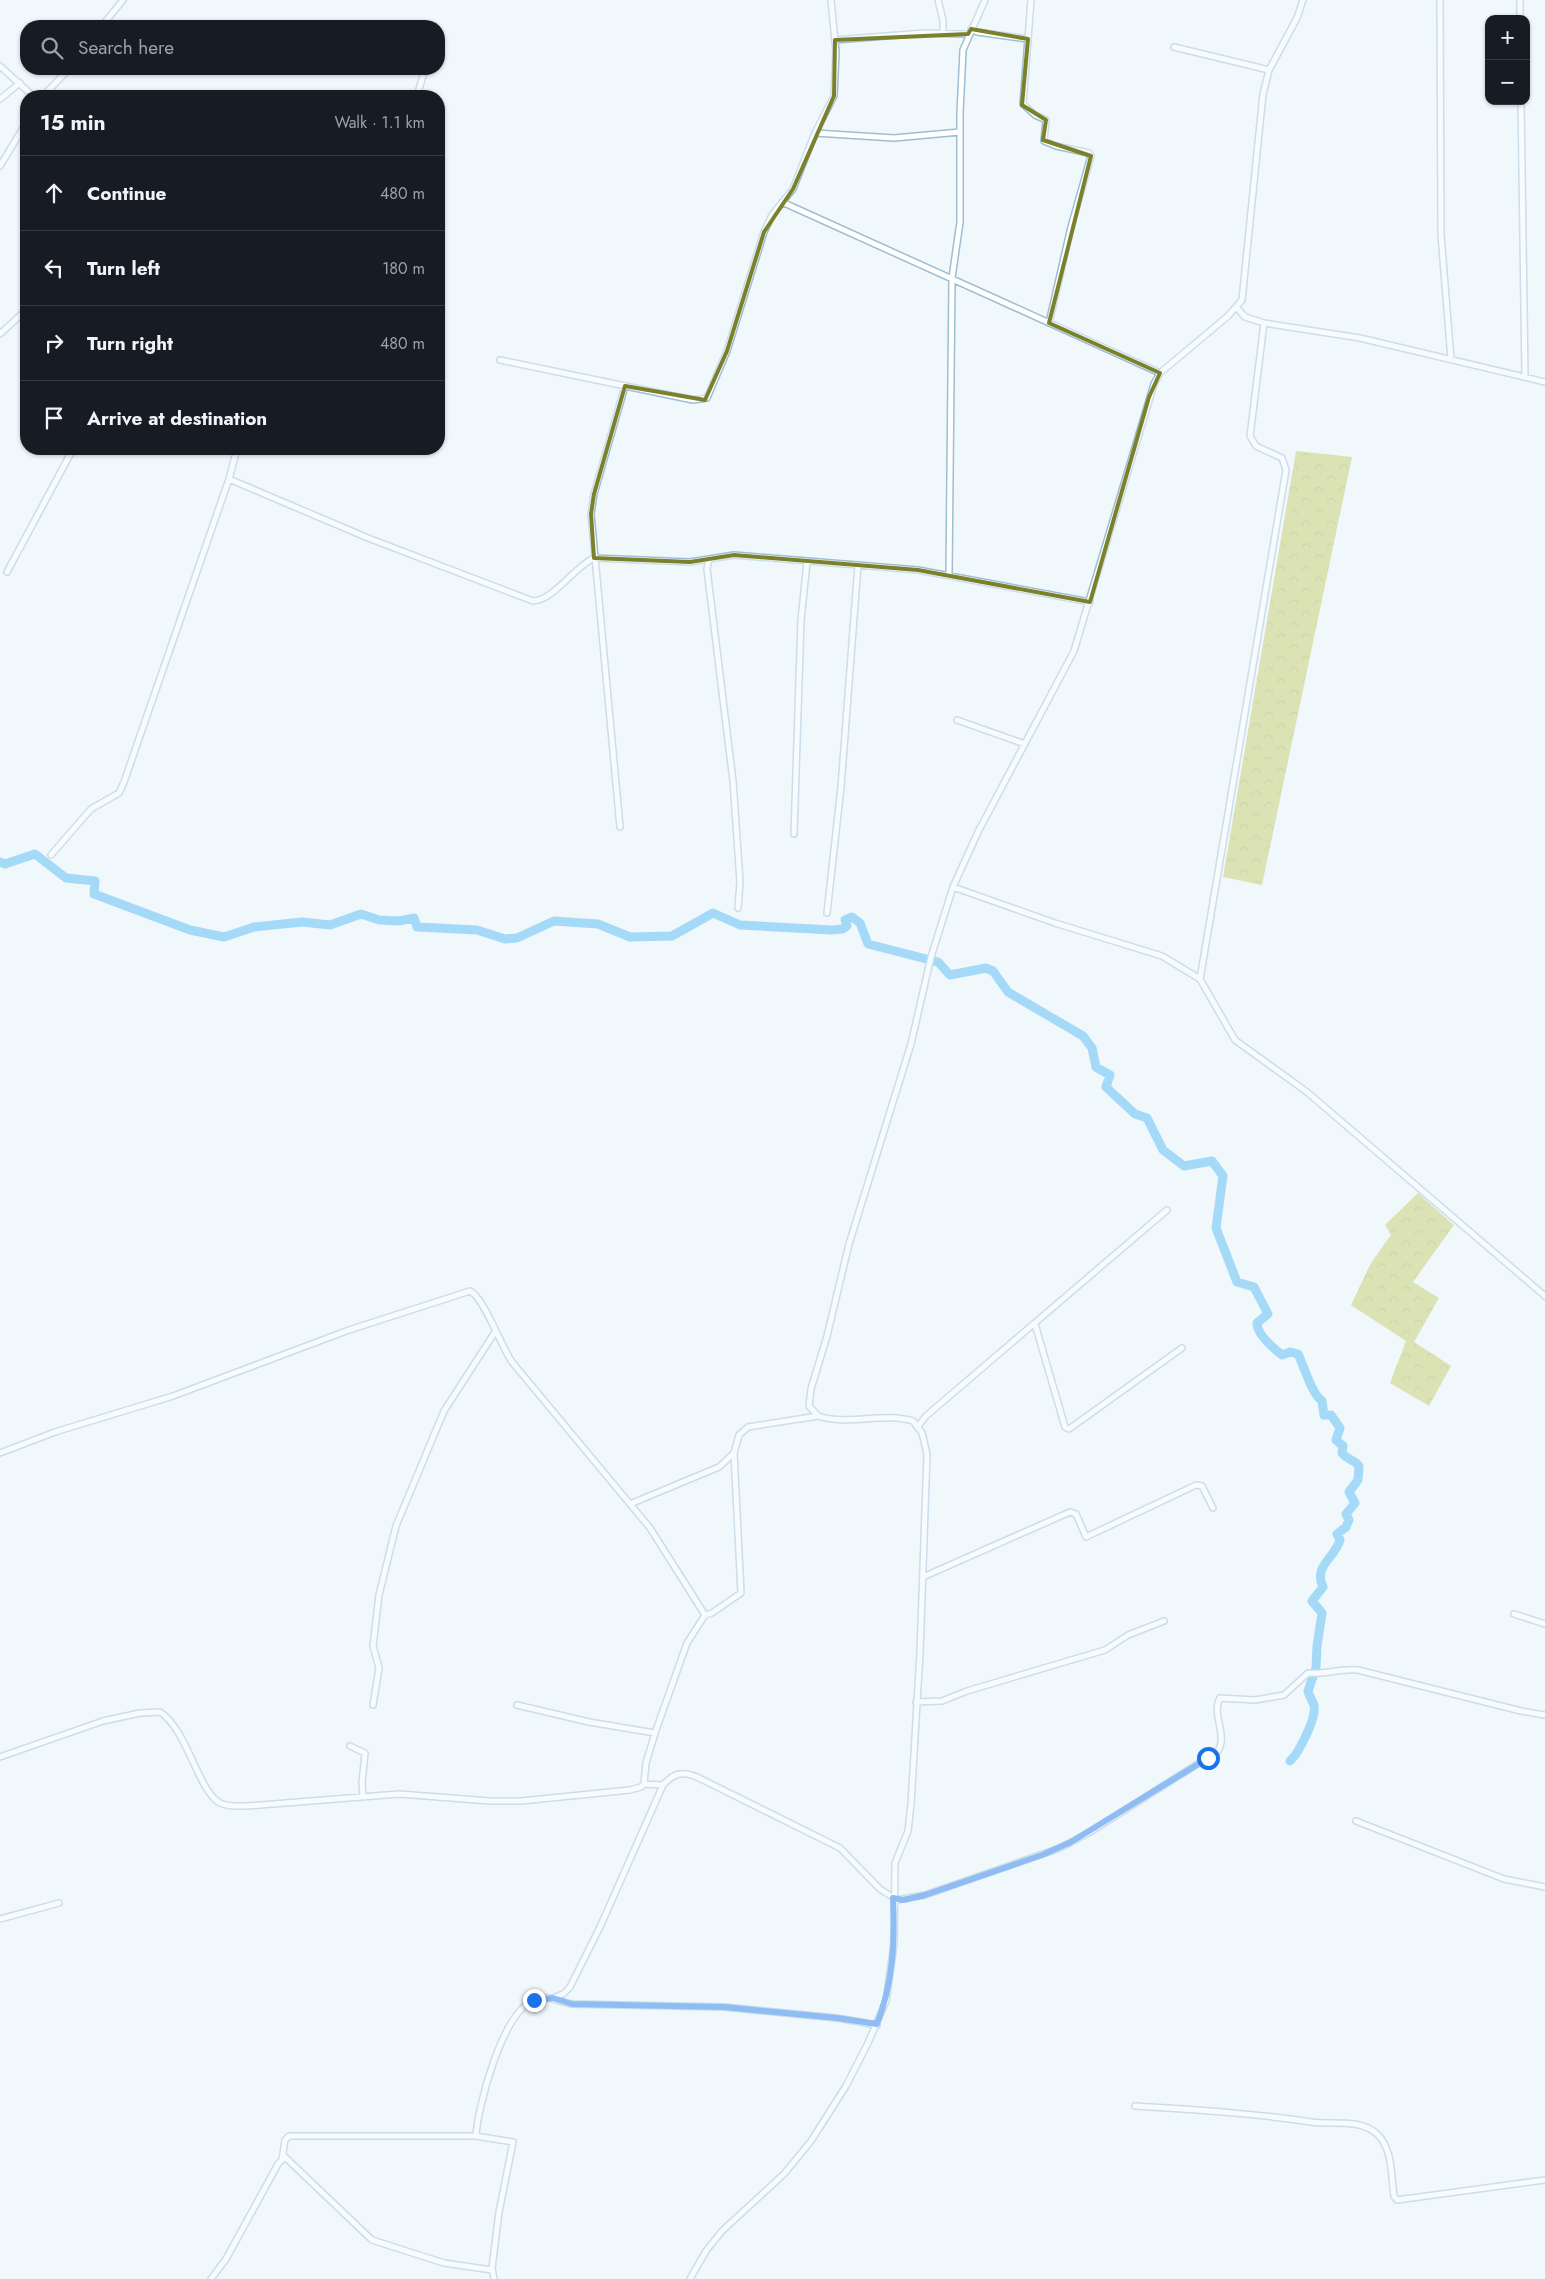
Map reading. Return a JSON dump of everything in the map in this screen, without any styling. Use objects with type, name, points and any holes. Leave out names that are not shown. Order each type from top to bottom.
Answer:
[{"type":"street","points":[[107,20],[123,0]]},
{"type":"street","points":[[500,360],[693,400],[707,398],[727,351],[764,232],[772,215],[793,189],[816,133],[834,96],[835,40],[831,0]]},
{"type":"street","points":[[938,0],[943,20],[943,32]]},
{"type":"street","points":[[949,574],[952,278],[960,222],[960,132],[963,50],[985,0]]},
{"type":"street","points":[[1031,0],[1023,104],[1035,115],[1046,120],[1044,141],[1056,146],[1089,153],[1091,156],[1071,227],[1049,323]]},
{"type":"street","points":[[818,1416],[810,1409],[812,1382],[826,1341],[849,1244],[912,1044],[931,957],[953,887],[978,832],[1074,651],[1149,397],[1160,373],[1237,308],[1244,294],[1263,94],[1268,70],[1298,18],[1303,0]]},
{"type":"street","points":[[1440,0],[1441,235],[1451,359]]},
{"type":"street","points":[[1520,0],[1520,15]]},
{"type":"street","points":[[835,40],[970,31],[1028,39]]},
{"type":"street","points":[[1174,47],[1268,70]]},
{"type":"street","points":[[0,66],[27,90]]},
{"type":"street","points":[[49,90],[62,75]]},
{"type":"street","points":[[419,90],[423,75]]},
{"type":"street","points":[[0,99],[20,83]]},
{"type":"street","points":[[1521,105],[1525,376]]},
{"type":"street","points":[[816,133],[894,138],[960,132]]},
{"type":"street","points":[[0,166],[20,133]]},
{"type":"street","points":[[782,202],[1160,373]]},
{"type":"street","points":[[1237,308],[1244,317],[1264,323],[1360,338],[1545,382]]},
{"type":"street","points":[[0,334],[20,316]]},
{"type":"street","points":[[1200,979],[1286,470],[1282,458],[1256,446],[1250,436],[1264,323]]},
{"type":"street","points":[[620,828],[591,514],[594,494],[625,386]]},
{"type":"street","points":[[6,572],[70,455]]},
{"type":"street","points":[[52,855],[91,809],[119,793],[229,479],[235,455]]},
{"type":"street","points":[[229,479],[368,538],[533,600],[540,600],[548,596],[585,562],[594,558],[690,562],[734,555],[949,574],[1090,602]]},
{"type":"street","points":[[709,559],[707,569],[734,782],[740,882],[738,908]]},
{"type":"street","points":[[794,834],[801,620],[807,562]]},
{"type":"street","points":[[827,913],[841,787],[858,565]]},
{"type":"street","points":[[958,720],[1025,744]]},
{"type":"street","points":[[953,887],[1055,923],[1162,956],[1200,979],[1235,1040],[1307,1092],[1545,1296]]},
{"type":"street","points":[[918,1425],[933,1410],[1167,1210]]},
{"type":"street","points":[[0,1453],[55,1432],[173,1396],[349,1330],[468,1291],[478,1296],[503,1349],[526,1380],[630,1504],[664,1548],[705,1615]]},
{"type":"street","points":[[1035,1324],[1065,1427],[1069,1429],[1182,1348]]},
{"type":"street","points":[[372,1704],[379,1668],[373,1646],[379,1595],[396,1526],[444,1411],[495,1332]]},
{"type":"street","points":[[644,1784],[646,1763],[654,1733],[687,1643],[705,1615],[712,1613],[741,1593],[734,1453],[739,1435],[748,1427],[818,1416],[839,1420],[908,1419],[918,1425],[925,1442],[928,1462],[910,1816],[905,1838],[895,1863],[892,1970],[886,2001],[877,2024],[839,2098],[811,2141],[784,2174],[722,2231],[706,2252],[690,2279]]},
{"type":"street","points":[[630,1504],[718,1467],[734,1453]]},
{"type":"street","points":[[923,1577],[1070,1512],[1076,1514],[1086,1537],[1196,1485],[1202,1486],[1214,1508]]},
{"type":"street","points":[[1514,1614],[1545,1624]]},
{"type":"street","points":[[916,1702],[942,1701],[967,1691],[1105,1650],[1128,1635],[1164,1621]]},
{"type":"street","points":[[476,2136],[479,2106],[486,2081],[514,2019],[530,2001],[553,1998],[563,1994],[570,1987],[600,1926],[663,1785],[678,1773],[697,1777],[840,1848],[880,1890],[893,1898],[903,1900],[925,1895],[1038,1857],[1082,1837],[1218,1751],[1221,1744],[1218,1706],[1220,1698],[1255,1700],[1279,1697],[1296,1685],[1303,1675],[1349,1670],[1363,1671],[1512,1709],[1545,1715]]},
{"type":"street","points":[[517,1705],[589,1722],[654,1733]]},
{"type":"street","points":[[0,1756],[103,1722],[140,1713],[160,1712],[170,1721],[214,1798],[223,1804],[247,1806],[399,1794],[490,1801],[521,1801],[630,1790],[641,1787],[644,1784],[663,1785]]},
{"type":"street","points":[[350,1746],[365,1753],[362,1796]]},
{"type":"street","points":[[1356,1821],[1504,1879],[1545,1887]]},
{"type":"street","points":[[0,1919],[59,1903]]},
{"type":"street","points":[[553,1998],[572,2004],[724,2007],[877,2024]]},
{"type":"street","points":[[1135,2106],[1218,2110],[1290,2117],[1312,2122],[1337,2121],[1372,2130],[1380,2137],[1389,2156],[1394,2196],[1397,2200],[1545,2180]]},
{"type":"street","points":[[211,2279],[226,2259],[282,2160],[285,2140],[289,2136],[476,2136],[511,2140],[514,2143],[502,2197],[492,2270],[494,2279]]},
{"type":"street","points":[[282,2160],[289,2159],[372,2240],[444,2262],[492,2270]]},
{"type":"highlighted area","points":[[971,29],[1028,39],[1022,105],[1046,120],[1043,140],[1091,156],[1049,323],[1160,373],[1149,397],[1090,602],[918,570],[734,555],[690,562],[594,558],[591,514],[594,494],[625,386],[705,400],[727,351],[764,232],[793,189],[834,96],[835,40],[968,34]]},
{"type":"green space","points":[[1296,451],[1352,457],[1262,885],[1223,877]]},
{"type":"green space","points":[[1418,1193],[1454,1225],[1413,1282],[1439,1298],[1414,1342],[1451,1366],[1429,1406],[1390,1383],[1406,1341],[1351,1305],[1371,1263],[1391,1235],[1385,1225]]},
{"type":"waterway","points":[[0,862],[5,864],[35,854],[66,878],[95,881],[94,894],[190,930],[224,937],[254,927],[302,922],[330,925],[361,914],[379,920],[399,921],[414,918],[417,927],[477,930],[505,939],[517,938],[554,921],[598,924],[630,937],[672,936],[713,913],[740,925],[832,930],[843,929],[847,926],[845,920],[852,917],[860,923],[868,944],[938,962],[950,975],[986,968],[993,971],[1008,992],[1083,1036],[1092,1048],[1096,1067],[1110,1075],[1106,1087],[1135,1114],[1147,1118],[1163,1150],[1184,1166],[1212,1161],[1223,1176],[1216,1228],[1237,1282],[1254,1287],[1268,1314],[1257,1323],[1260,1332],[1270,1345],[1282,1355],[1290,1352],[1298,1354],[1311,1386],[1322,1401],[1324,1415],[1331,1415],[1340,1428],[1336,1440],[1343,1446],[1342,1453],[1359,1466],[1358,1480],[1349,1492],[1355,1503],[1346,1514],[1349,1520],[1346,1527],[1337,1534],[1340,1540],[1321,1573],[1323,1587],[1312,1601],[1322,1613],[1316,1668],[1308,1691],[1314,1705],[1314,1711],[1313,1718],[1298,1751],[1290,1761]]},
{"type":"route","points":[[534,2000],[553,1998],[572,2004],[624,2003],[692,2008],[724,2007],[837,2018],[877,2024],[886,2001],[892,1970],[894,1944],[893,1898],[903,1900],[925,1895],[1060,1848],[1082,1837],[1208,1758]]}]
